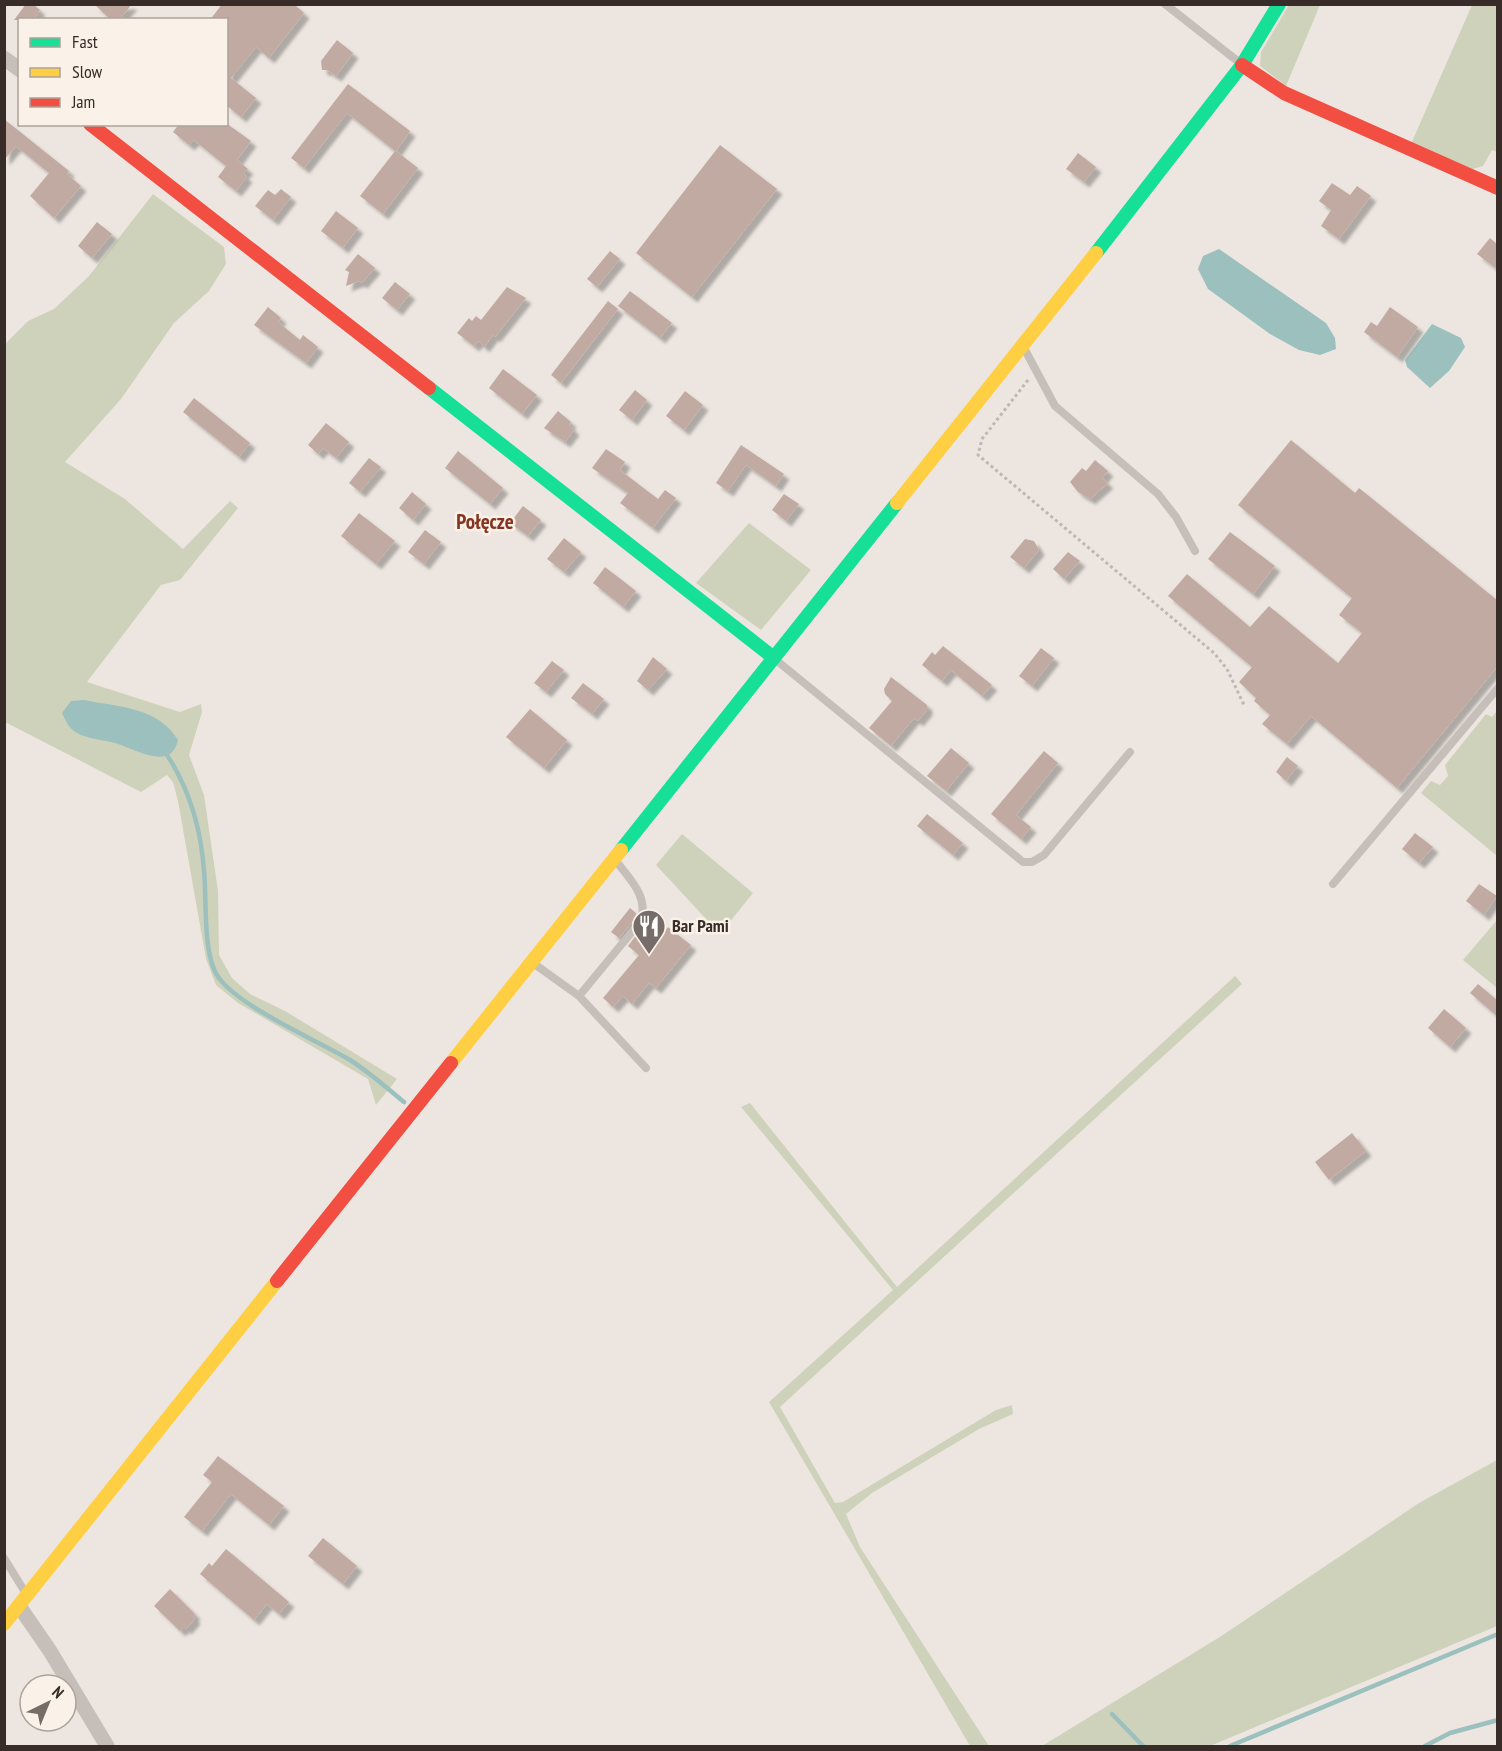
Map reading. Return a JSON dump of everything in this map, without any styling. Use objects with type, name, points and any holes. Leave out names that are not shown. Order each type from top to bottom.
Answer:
[{"type":"main road","points":[[4,1624],[1023,347],[1242,65],[1279,4]]},
{"type":"main road","points":[[1242,65],[1284,93],[1497,188]]},
{"type":"main road","points":[[93,126],[774,658]]},
{"type":"street","points":[[4,58],[18,68]]},
{"type":"street","points":[[23,1601],[107,1746]]},
{"type":"lane","points":[[1166,4],[1242,65]]},
{"type":"lane","points":[[1023,347],[1055,406],[1158,494],[1176,517],[1195,551]]},
{"type":"lane","points":[[774,658],[1023,862],[1032,862],[1044,855],[1130,752]]},
{"type":"lane","points":[[1333,884],[1497,688]]},
{"type":"lane","points":[[579,996],[640,922],[644,913],[644,902],[615,858]]},
{"type":"lane","points":[[531,963],[579,996],[646,1068]]},
{"type":"lane","points":[[4,1558],[23,1601]]},
{"type":"path","points":[[1035,368],[1024,387],[982,439],[978,455],[1214,653],[1227,669],[1244,705]]},
{"type":"green space","points":[[1289,5],[1320,5],[1286,86],[1260,66],[1261,52]]},
{"type":"green space","points":[[1472,5],[1497,5],[1497,152],[1492,150],[1483,166],[1473,169],[1411,144]]},
{"type":"green space","points":[[153,194],[224,247],[226,264],[209,291],[174,323],[121,399],[65,462],[125,499],[183,549],[230,501],[238,508],[180,580],[161,585],[87,682],[180,712],[201,704],[202,712],[189,755],[204,795],[218,891],[219,955],[232,978],[250,994],[285,1011],[397,1079],[376,1105],[368,1079],[238,1003],[216,985],[206,959],[178,801],[173,782],[167,775],[141,792],[5,722],[5,344],[28,321],[54,309],[89,276]]},
{"type":"green space","points":[[749,523],[811,570],[761,630],[696,583]]},
{"type":"green space","points":[[1497,711],[1497,856],[1421,793],[1431,781],[1440,785],[1448,776],[1445,765],[1486,714],[1492,717]]},
{"type":"green space","points":[[682,834],[753,893],[720,934],[656,865]]},
{"type":"green space","points":[[1497,920],[1497,988],[1463,960]]},
{"type":"green space","points":[[1235,976],[1242,984],[780,1407],[835,1503],[843,1502],[996,1410],[1012,1405],[1013,1414],[979,1429],[872,1493],[846,1514],[860,1547],[989,1746],[970,1746],[769,1402],[893,1290],[741,1107],[750,1103],[897,1287]]},
{"type":"green space","points":[[1497,1460],[1497,1626],[1210,1746],[1042,1746],[1223,1635],[1419,1503]]},
{"type":"water","points":[[1219,249],[1326,323],[1335,338],[1336,349],[1320,355],[1299,350],[1270,334],[1208,289],[1198,269],[1203,256]]},
{"type":"water","points":[[1432,324],[1461,338],[1465,347],[1449,371],[1430,388],[1407,367],[1405,360]]},
{"type":"water","points":[[84,700],[137,710],[160,721],[178,740],[174,750],[168,755],[151,756],[76,732],[62,713],[71,701]]},
{"type":"building","points":[[26,4],[33,4],[40,10],[34,18],[14,20]]},
{"type":"building","points":[[94,4],[132,4],[121,18],[109,18]]},
{"type":"building","points":[[222,4],[294,4],[304,13],[269,58],[256,47],[231,78],[256,98],[241,117],[228,107],[228,18],[212,18]]},
{"type":"building","points":[[337,40],[353,53],[336,76],[327,70],[322,70],[321,61]]},
{"type":"building","points":[[348,84],[410,131],[396,151],[418,168],[383,214],[360,196],[395,151],[347,113],[304,168],[291,158]]},
{"type":"building","points":[[4,119],[69,171],[67,174],[81,186],[54,218],[30,196],[49,173],[16,146],[4,160]]},
{"type":"building","points":[[228,124],[251,141],[237,160],[248,169],[243,174],[247,177],[236,191],[218,177],[226,166],[194,140],[189,145],[173,132],[178,126]]},
{"type":"building","points":[[720,145],[777,189],[692,297],[636,253]]},
{"type":"building","points":[[1078,153],[1096,167],[1084,182],[1066,169]]},
{"type":"building","points":[[1332,183],[1350,195],[1357,186],[1371,196],[1339,239],[1321,226],[1331,210],[1319,201]]},
{"type":"building","points":[[281,189],[291,197],[273,220],[255,206],[268,190],[275,195]]},
{"type":"building","points":[[336,211],[358,228],[343,248],[321,231]]},
{"type":"building","points":[[97,222],[112,234],[92,258],[78,246]]},
{"type":"building","points":[[1490,238],[1497,244],[1497,269],[1477,254]]},
{"type":"building","points":[[610,251],[620,259],[597,287],[587,279]]},
{"type":"building","points":[[358,254],[375,268],[362,283],[359,281],[346,286],[349,272],[345,270]]},
{"type":"building","points":[[395,282],[410,294],[397,310],[382,298]]},
{"type":"building","points":[[507,287],[526,298],[495,337],[493,335],[484,347],[478,341],[474,346],[457,333],[469,318],[472,321],[476,316],[481,320]]},
{"type":"building","points":[[630,291],[672,323],[660,338],[618,306]]},
{"type":"building","points":[[608,301],[618,309],[561,383],[551,375]]},
{"type":"building","points":[[268,307],[281,318],[278,322],[300,340],[303,335],[318,347],[306,363],[254,325]]},
{"type":"building","points":[[1390,307],[1418,327],[1397,357],[1364,332],[1371,322],[1377,326]]},
{"type":"building","points":[[503,369],[537,395],[522,414],[489,388]]},
{"type":"building","points":[[635,390],[647,400],[632,420],[619,410]]},
{"type":"building","points":[[685,391],[703,405],[684,430],[666,416]]},
{"type":"building","points":[[194,398],[250,443],[239,457],[183,412]]},
{"type":"building","points":[[558,411],[571,422],[569,425],[574,430],[565,442],[544,428]]},
{"type":"building","points":[[326,423],[349,442],[336,458],[323,448],[318,454],[308,445]]},
{"type":"building","points":[[1291,440],[1355,493],[1359,488],[1497,600],[1497,667],[1397,788],[1311,716],[1287,744],[1262,724],[1270,715],[1254,701],[1256,698],[1239,682],[1252,667],[1168,596],[1187,574],[1250,627],[1269,606],[1338,663],[1362,633],[1339,615],[1352,598],[1238,505]]},
{"type":"building","points":[[741,445],[784,474],[776,486],[746,465],[728,491],[716,483]]},
{"type":"building","points":[[606,449],[625,462],[620,470],[658,499],[665,490],[676,498],[653,528],[620,503],[628,493],[592,468]]},
{"type":"building","points":[[458,451],[503,488],[490,504],[445,468]]},
{"type":"building","points":[[369,458],[381,467],[360,492],[349,483]]},
{"type":"building","points":[[1095,460],[1108,471],[1102,478],[1108,483],[1090,499],[1078,492],[1070,482],[1082,468],[1086,471]]},
{"type":"building","points":[[412,492],[426,504],[413,520],[399,508]]},
{"type":"building","points":[[784,494],[799,504],[786,521],[772,510]]},
{"type":"building","points":[[523,506],[541,520],[528,536],[510,523]]},
{"type":"building","points":[[359,513],[395,541],[376,564],[341,536]]},
{"type":"building","points":[[425,530],[441,542],[424,564],[408,552]]},
{"type":"building","points":[[1230,532],[1275,566],[1253,594],[1208,559]]},
{"type":"building","points":[[564,538],[581,552],[564,572],[547,559]]},
{"type":"building","points":[[1025,539],[1034,541],[1039,550],[1024,568],[1010,557]]},
{"type":"building","points":[[1068,552],[1080,561],[1064,579],[1053,569]]},
{"type":"building","points":[[605,567],[636,591],[623,607],[593,583]]},
{"type":"building","points":[[943,646],[992,685],[982,696],[951,670],[942,681],[922,665],[932,652],[935,655]]},
{"type":"building","points":[[1041,648],[1054,658],[1032,686],[1019,676]]},
{"type":"building","points":[[653,657],[667,669],[648,690],[637,681]]},
{"type":"building","points":[[552,661],[564,670],[546,692],[534,683]]},
{"type":"building","points":[[891,677],[927,705],[927,710],[918,721],[914,718],[891,746],[869,728],[892,701],[885,694],[884,689]]},
{"type":"building","points":[[583,683],[604,699],[592,714],[571,698]]},
{"type":"building","points":[[530,709],[567,740],[544,768],[506,737]]},
{"type":"building","points":[[951,748],[969,763],[946,791],[927,776]]},
{"type":"building","points":[[1044,751],[1058,763],[1016,815],[1031,827],[1021,839],[991,814]]},
{"type":"building","points":[[1287,757],[1298,766],[1286,781],[1276,772]]},
{"type":"building","points":[[927,814],[963,843],[953,855],[917,826]]},
{"type":"building","points":[[1415,833],[1433,847],[1419,863],[1402,849]]},
{"type":"building","points":[[1479,884],[1497,896],[1484,915],[1466,901]]},
{"type":"building","points":[[630,908],[636,913],[635,919],[619,938],[611,932]]},
{"type":"building","points":[[646,922],[662,935],[668,927],[691,945],[656,988],[649,983],[632,1004],[623,996],[613,1007],[603,998],[639,955],[628,946]]},
{"type":"building","points":[[1478,984],[1497,1000],[1497,1016],[1470,993]]},
{"type":"building","points":[[1444,1009],[1466,1028],[1450,1047],[1428,1028]]},
{"type":"building","points":[[1352,1133],[1366,1151],[1329,1180],[1315,1162]]},
{"type":"building","points":[[218,1456],[284,1506],[269,1525],[231,1494],[202,1531],[184,1517],[212,1482],[203,1475]]},
{"type":"building","points":[[323,1538],[357,1566],[343,1584],[308,1556]]},
{"type":"building","points":[[226,1549],[289,1602],[279,1614],[267,1604],[254,1620],[200,1574],[209,1563],[212,1566]]},
{"type":"building","points":[[170,1589],[195,1614],[193,1616],[195,1619],[186,1629],[184,1627],[180,1631],[154,1606]]},
{"type":"waterway","points":[[167,755],[182,782],[197,825],[204,871],[206,926],[210,956],[219,978],[229,989],[261,1011],[357,1065],[404,1102]]},
{"type":"waterway","points":[[1230,1746],[1498,1634]]},
{"type":"waterway","points":[[1112,1714],[1143,1746]]},
{"type":"waterway","points":[[1425,1746],[1450,1733],[1498,1720]]},
{"type":"traffic: fast","points":[[1096,253],[1242,65],[1279,4]]},
{"type":"traffic: fast","points":[[429,388],[774,658]]},
{"type":"traffic: fast","points":[[621,850],[897,503]]},
{"type":"traffic: slow","points":[[897,503],[1096,253]]},
{"type":"traffic: slow","points":[[451,1063],[621,850]]},
{"type":"traffic: slow","points":[[4,1624],[277,1281]]},
{"type":"traffic: jam","points":[[1242,65],[1284,93],[1498,188]]},
{"type":"traffic: jam","points":[[93,126],[429,388]]},
{"type":"traffic: jam","points":[[277,1281],[451,1063]]},
{"type":"place","name":"Bar Pami","points":[[649,955]]},
{"type":"district","name":"Połęcze","points":[[485,522]]}]
